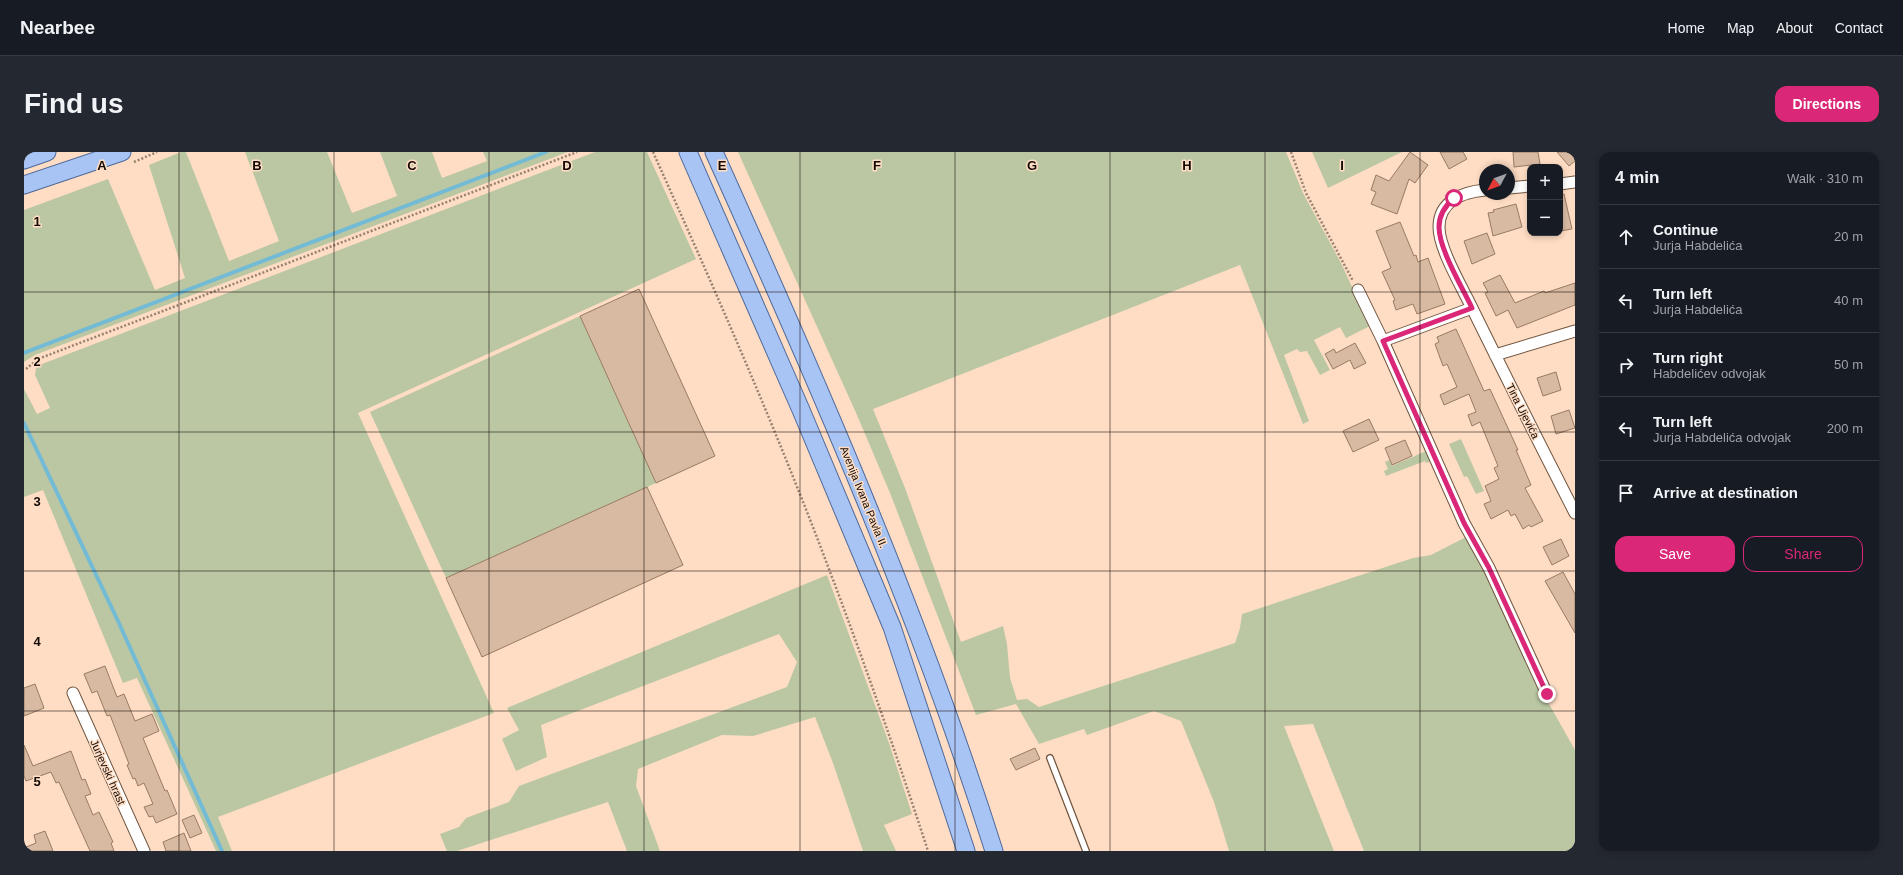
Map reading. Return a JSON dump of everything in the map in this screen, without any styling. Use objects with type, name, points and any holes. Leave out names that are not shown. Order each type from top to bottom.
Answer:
[{"type":"main road","points":[[24,160],[47,152]]},
{"type":"main road","points":[[24,185],[122,152]]},
{"type":"main road","points":[[688,152],[801,410],[892,627],[966,851]]},
{"type":"main road","name":"Avenija Ivana Pavla II.","points":[[714,152],[825,404],[908,604],[994,851]]},
{"type":"street","points":[[1563,184],[1575,182]]},
{"type":"street","points":[[1515,187],[1527,186]]},
{"type":"street","name":"Tina Ujevića","points":[[1479,191],[1467,192],[1454,198],[1444,208],[1439,222],[1442,244],[1495,355],[1575,513]]},
{"type":"street","points":[[1358,290],[1383,341],[1464,523],[1489,568],[1547,694]]},
{"type":"street","points":[[1383,341],[1472,308]]},
{"type":"street","points":[[1495,355],[1575,331]]},
{"type":"street","name":"Jurjevski hrast","points":[[73,693],[144,851]]},
{"type":"lane","points":[[1050,758],[1086,851]]},
{"type":"path","points":[[26,369],[38,359],[577,152]]},
{"type":"path","points":[[653,152],[774,432],[832,576],[889,732],[928,851]]},
{"type":"path","points":[[1291,152],[1306,193],[1358,290]]},
{"type":"green space","points":[[181,152],[186,152],[229,261],[279,241],[245,152],[327,152],[352,213],[397,196],[380,152],[432,152],[442,178],[487,161],[483,152],[568,152],[35,355],[24,362],[24,210],[108,179],[155,290],[185,278],[149,165]]},
{"type":"green space","points":[[595,152],[647,152],[696,259],[358,413],[494,713],[218,817],[232,851],[216,851],[137,678],[123,683],[43,490],[24,497],[24,389],[37,414],[50,408],[35,375],[36,368],[42,364]]},
{"type":"green space","points":[[738,152],[1286,152],[1303,193],[1341,263],[1370,326],[1346,338],[1340,327],[1314,340],[1330,370],[1320,375],[1307,351],[1300,352],[1297,349],[1284,355],[1309,421],[1303,424],[1240,265],[873,409],[905,488],[961,642],[1003,626],[1007,644],[1010,678],[1017,700],[1027,699],[1039,707],[1235,643],[1240,628],[1242,614],[1413,558],[1431,555],[1466,537],[1484,569],[1544,695],[1575,750],[1575,851],[1364,851],[1313,724],[1284,726],[1334,851],[1229,851],[1214,802],[1181,721],[1154,711],[1087,735],[1084,729],[1039,744],[1016,704],[976,715],[890,493],[857,415]]},
{"type":"green space","points":[[1312,152],[1402,152],[1328,188]]},
{"type":"green space","points":[[580,316],[656,483],[446,578],[370,412]]},
{"type":"green space","points":[[1461,439],[1484,491],[1476,494],[1467,476],[1464,477],[1449,444]]},
{"type":"green space","points":[[1426,451],[1432,461],[1426,463],[1425,461],[1386,476],[1384,471],[1388,469],[1385,462],[1389,460],[1392,466]]},
{"type":"green space","points":[[827,575],[889,743],[912,814],[884,825],[896,851],[863,851],[833,763],[815,717],[753,736],[722,735],[638,769],[636,786],[660,851],[627,851],[608,802],[457,851],[447,851],[440,834],[459,827],[466,818],[509,802],[519,786],[787,687],[797,662],[779,634],[541,725],[547,757],[516,771],[502,739],[519,730],[507,708]]},
{"type":"building","points":[[1410,152],[1428,165],[1415,183],[1409,179],[1397,214],[1371,204],[1376,192],[1371,190],[1376,175],[1389,181]]},
{"type":"building","points":[[1440,152],[1463,152],[1467,159],[1449,169]]},
{"type":"building","points":[[1513,152],[1538,152],[1540,164],[1527,164],[1527,166],[1515,167]]},
{"type":"building","points":[[1557,152],[1575,152],[1575,161],[1569,166]]},
{"type":"building","points":[[1563,194],[1564,194],[1572,229],[1563,230]]},
{"type":"building","points":[[1516,204],[1522,227],[1493,236],[1488,213],[1494,212],[1493,210]]},
{"type":"building","points":[[1400,222],[1418,262],[1428,258],[1445,304],[1417,314],[1413,304],[1396,310],[1393,301],[1395,300],[1382,272],[1391,268],[1376,231]]},
{"type":"building","points":[[1487,233],[1495,254],[1472,264],[1464,241]]},
{"type":"building","points":[[1500,275],[1515,303],[1544,291],[1545,293],[1575,283],[1575,305],[1517,328],[1508,310],[1496,316],[1485,293],[1488,292],[1483,283]]},
{"type":"building","points":[[639,289],[715,456],[656,483],[580,316]]},
{"type":"building","points":[[1456,329],[1484,391],[1490,389],[1518,450],[1516,450],[1531,485],[1525,488],[1543,521],[1531,527],[1529,525],[1523,529],[1515,514],[1511,516],[1508,510],[1491,519],[1484,504],[1491,501],[1485,486],[1499,479],[1494,468],[1498,466],[1480,422],[1472,426],[1468,415],[1476,412],[1469,394],[1444,405],[1440,395],[1457,387],[1447,364],[1443,366],[1435,344],[1439,342],[1437,337]]},
{"type":"building","points":[[1355,343],[1366,363],[1354,369],[1350,360],[1333,369],[1325,354],[1334,349],[1336,353]]},
{"type":"building","points":[[1556,372],[1561,390],[1543,396],[1537,378]]},
{"type":"building","points":[[1569,410],[1575,428],[1556,434],[1551,416]]},
{"type":"building","points":[[1369,419],[1379,440],[1353,452],[1343,431]]},
{"type":"building","points":[[1405,440],[1412,456],[1392,465],[1385,448]]},
{"type":"building","points":[[647,487],[683,565],[482,657],[446,578]]},
{"type":"building","points":[[1561,539],[1569,556],[1552,565],[1543,547]]},
{"type":"building","points":[[1563,572],[1575,594],[1575,633],[1545,581]]},
{"type":"building","points":[[105,666],[117,697],[124,694],[135,721],[152,714],[159,731],[143,738],[165,791],[167,790],[177,814],[156,823],[153,816],[149,817],[144,807],[153,804],[144,783],[138,786],[135,778],[133,779],[127,765],[129,764],[110,715],[107,716],[97,691],[92,693],[84,674]]},
{"type":"building","points":[[35,684],[44,708],[24,716],[24,688]]},
{"type":"building","points":[[24,745],[33,766],[71,751],[82,780],[85,779],[91,794],[85,796],[93,815],[99,812],[113,842],[111,843],[114,851],[90,851],[59,782],[56,783],[51,772],[26,781],[24,776]]},
{"type":"building","points":[[1035,748],[1040,759],[1016,770],[1010,759]]},
{"type":"building","points":[[194,815],[202,833],[190,838],[182,820]]},
{"type":"building","points":[[45,831],[53,851],[24,851],[24,848],[36,843],[34,835]]},
{"type":"building","points":[[184,833],[191,851],[166,851],[163,842]]},
{"type":"waterway","points":[[24,353],[546,152]]},
{"type":"waterway","points":[[24,423],[118,621],[222,851]]},
{"type":"route","points":[[1454,198],[1444,208],[1441,215],[1439,222],[1440,236],[1447,256],[1472,308],[1383,341],[1464,523],[1489,568],[1547,694]]}]
